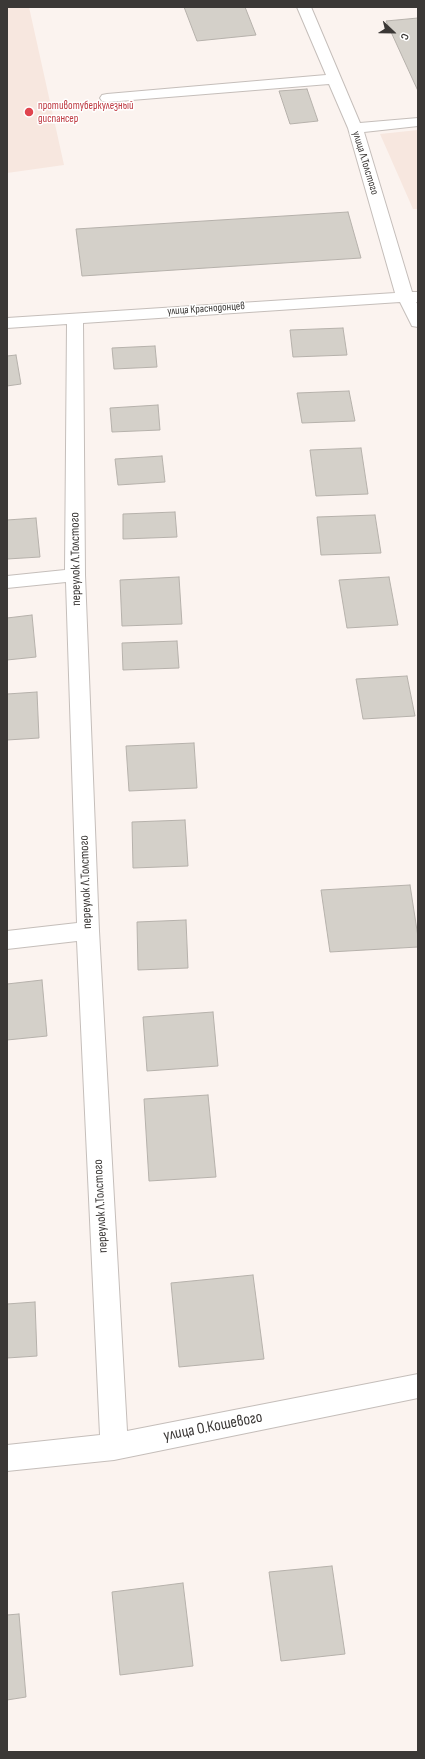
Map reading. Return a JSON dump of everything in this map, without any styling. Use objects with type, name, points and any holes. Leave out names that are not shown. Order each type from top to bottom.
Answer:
[{"type":"street","name":"улица Л.Толстого","points":[[304,7],[355,128],[418,322]]},
{"type":"street","points":[[107,98],[334,79]]},
{"type":"street","points":[[355,128],[418,122]]},
{"type":"street","name":"улица Краснодонцев","points":[[7,323],[411,297]]},
{"type":"street","name":"переулок Л.Толстого","points":[[75,318],[75,575],[88,931],[114,1447]]},
{"type":"street","points":[[7,582],[75,575]]},
{"type":"street","points":[[7,940],[88,931]]},
{"type":"street","name":"улица О.Кошевого","points":[[7,1458],[114,1447],[418,1386]]},
{"type":"shaded area","name":"противотуберкулезный диспансер","points":[[7,7],[29,7],[64,165],[7,173]]},
{"type":"shaded area","points":[[418,130],[418,209],[413,209],[380,134]]},
{"type":"building","points":[[184,7],[245,7],[256,35],[197,41]]},
{"type":"building","points":[[418,18],[418,91],[386,21]]},
{"type":"building","points":[[307,89],[318,121],[290,124],[279,91]]},
{"type":"building","points":[[348,212],[361,258],[82,276],[76,229]]},
{"type":"building","points":[[343,328],[347,355],[293,357],[290,330]]},
{"type":"building","points":[[155,346],[157,367],[114,369],[112,348]]},
{"type":"building","points":[[16,355],[21,384],[7,386],[7,356]]},
{"type":"building","points":[[349,391],[355,421],[302,423],[297,393]]},
{"type":"building","points":[[158,405],[160,430],[112,432],[110,408]]},
{"type":"building","points":[[361,448],[368,494],[316,496],[310,450]]},
{"type":"building","points":[[162,456],[165,482],[118,485],[115,459]]},
{"type":"building","points":[[175,512],[177,537],[123,539],[123,514]]},
{"type":"building","points":[[375,515],[381,553],[321,555],[317,517]]},
{"type":"building","points":[[36,518],[40,557],[7,559],[7,520]]},
{"type":"building","points":[[179,577],[182,624],[122,626],[120,580]]},
{"type":"building","points":[[389,577],[398,625],[347,628],[339,580]]},
{"type":"building","points":[[32,615],[36,657],[7,660],[7,618]]},
{"type":"building","points":[[177,641],[179,668],[123,670],[122,643]]},
{"type":"building","points":[[407,676],[415,716],[363,719],[356,679]]},
{"type":"building","points":[[37,692],[39,738],[7,740],[7,694]]},
{"type":"building","points":[[194,743],[197,788],[129,791],[126,746]]},
{"type":"building","points":[[185,820],[188,866],[133,868],[132,822]]},
{"type":"building","points":[[410,885],[418,937],[418,947],[330,952],[321,890]]},
{"type":"building","points":[[186,920],[188,968],[138,970],[137,922]]},
{"type":"building","points":[[42,980],[47,1036],[7,1040],[7,984]]},
{"type":"building","points":[[213,1012],[218,1066],[147,1071],[143,1017]]},
{"type":"building","points":[[208,1095],[216,1177],[149,1181],[144,1099]]},
{"type":"building","points":[[253,1275],[264,1359],[179,1367],[171,1283]]},
{"type":"building","points":[[35,1302],[37,1356],[7,1358],[7,1304]]},
{"type":"building","points":[[332,1566],[345,1654],[281,1661],[269,1572]]},
{"type":"building","points":[[183,1583],[193,1666],[120,1675],[112,1592]]},
{"type":"building","points":[[19,1614],[26,1697],[7,1700],[7,1615]]},
{"type":"place","name":"противотуберкулезный диспансер","points":[[29,112]]}]
